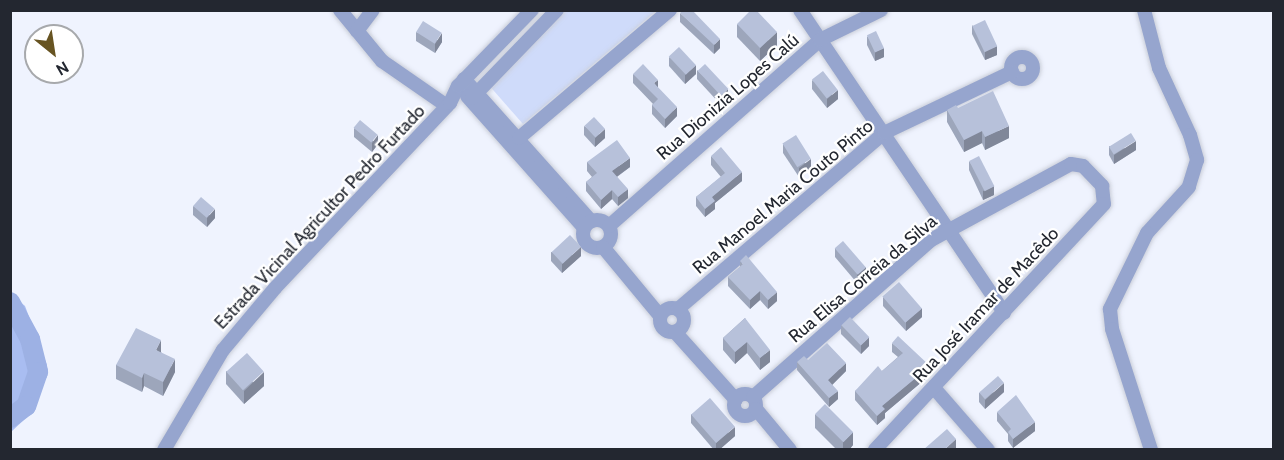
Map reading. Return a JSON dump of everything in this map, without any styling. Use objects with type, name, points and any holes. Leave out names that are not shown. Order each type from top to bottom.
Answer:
[{"type":"street","points":[[340,10],[390,68],[448,105]]},
{"type":"street","points":[[357,31],[373,10]]},
{"type":"street","name":"Estrada Vicinal Agricultor Pedro Furtado","points":[[164,450],[230,342],[305,255],[448,105],[461,82],[532,10]]},
{"type":"street","points":[[474,96],[557,10]]},
{"type":"street","points":[[519,138],[670,10]]},
{"type":"street","points":[[800,10],[1004,313]]},
{"type":"street","name":"Rua Dionizia Lopes Calú","points":[[609,226],[820,40],[881,10]]},
{"type":"street","points":[[1144,10],[1159,68],[1190,135],[1197,160],[1189,187],[1147,233],[1110,309],[1112,329],[1151,450]]},
{"type":"street","name":"Rua Manoel Maria Couto Pinto","points":[[668,311],[884,133],[1012,72]]},
{"type":"street","points":[[461,82],[588,225]]},
{"type":"street","points":[[474,96],[519,138],[588,225],[587,244],[606,244],[668,311],[684,318],[678,330]]},
{"type":"street","name":"Estrada Vicinal Agricultor Pedro Furtado","points":[[448,105],[474,96]]},
{"type":"street","name":"Rua Elisa Correia da Silva","points":[[747,403],[892,273],[946,230],[1071,164],[1083,165],[1097,179]]},
{"type":"street","name":"Rua José Iramar de Macêdo","points":[[875,450],[1104,204],[1104,191],[1097,179]]},
{"type":"street","points":[[588,225],[599,220],[609,226],[606,244]]},
{"type":"street","points":[[668,311],[664,330],[678,330],[790,450]]},
{"type":"street","points":[[934,388],[988,450]]},
{"type":"street","points":[[747,403],[779,450]]},
{"type":"shaded area","points":[[557,11],[656,11],[523,124],[487,83]]},
{"type":"shaded area","points":[[11,294],[25,306],[47,365],[27,417],[11,432]]},
{"type":"building","points":[[683,10],[692,10],[720,39],[714,45],[680,13]]},
{"type":"building","points":[[751,10],[756,10],[777,32],[760,48],[737,24]]},
{"type":"building","points":[[985,20],[997,46],[985,52],[972,26]]},
{"type":"building","points":[[423,21],[442,33],[435,44],[416,32]]},
{"type":"building","points":[[876,31],[884,48],[875,52],[867,35]]},
{"type":"building","points":[[679,47],[696,65],[686,75],[669,57]]},
{"type":"building","points":[[643,64],[658,80],[654,83],[677,107],[665,119],[652,105],[658,99],[633,74]]},
{"type":"building","points":[[705,64],[728,89],[721,96],[698,71]]},
{"type":"building","points":[[823,71],[838,90],[827,99],[812,80]]},
{"type":"building","points":[[993,91],[1009,126],[985,137],[982,131],[964,140],[947,110],[956,105],[958,108]]},
{"type":"building","points":[[594,117],[605,129],[595,138],[584,126]]},
{"type":"building","points":[[360,120],[378,135],[371,142],[354,128]]},
{"type":"building","points":[[1131,133],[1136,141],[1114,154],[1109,147]]},
{"type":"building","points":[[796,135],[811,159],[797,167],[782,143]]},
{"type":"building","points":[[617,140],[630,158],[612,171],[628,189],[618,197],[612,190],[601,200],[586,182],[597,173],[587,162]]},
{"type":"building","points":[[721,147],[742,172],[712,197],[715,201],[705,209],[696,197],[725,173],[711,156]]},
{"type":"building","points":[[979,156],[994,186],[985,191],[969,161]]},
{"type":"building","points":[[201,197],[215,209],[207,218],[193,206]]},
{"type":"building","points":[[570,235],[581,247],[563,264],[552,252]]},
{"type":"building","points":[[843,241],[866,267],[858,275],[835,248]]},
{"type":"building","points":[[746,255],[777,292],[768,300],[760,291],[750,300],[728,277],[743,264],[740,261]]},
{"type":"building","points":[[899,282],[922,308],[905,323],[882,296]]},
{"type":"building","points":[[850,317],[869,337],[861,345],[841,325]]},
{"type":"building","points":[[745,318],[770,350],[760,358],[747,342],[735,352],[723,338]]},
{"type":"building","points":[[136,328],[161,340],[156,350],[175,359],[163,382],[144,373],[142,378],[116,365]]},
{"type":"building","points":[[898,336],[930,366],[882,406],[885,409],[877,416],[855,391],[878,366],[882,371],[903,353],[892,343]]},
{"type":"building","points":[[827,343],[846,363],[828,380],[838,391],[829,398],[797,362],[804,356],[808,360]]},
{"type":"building","points":[[247,353],[264,372],[243,390],[226,372]]},
{"type":"building","points":[[998,376],[1004,383],[985,399],[979,392]]},
{"type":"building","points":[[1016,395],[1035,422],[1013,439],[1008,432],[1011,429],[997,412]]},
{"type":"building","points":[[710,398],[735,427],[716,443],[691,414]]},
{"type":"building","points":[[825,404],[853,432],[843,442],[815,414]]},
{"type":"building","points":[[947,429],[956,439],[944,450],[923,450]]},
{"type":"waterway","points":[[10,302],[30,339],[38,372],[26,406],[10,418]]}]
